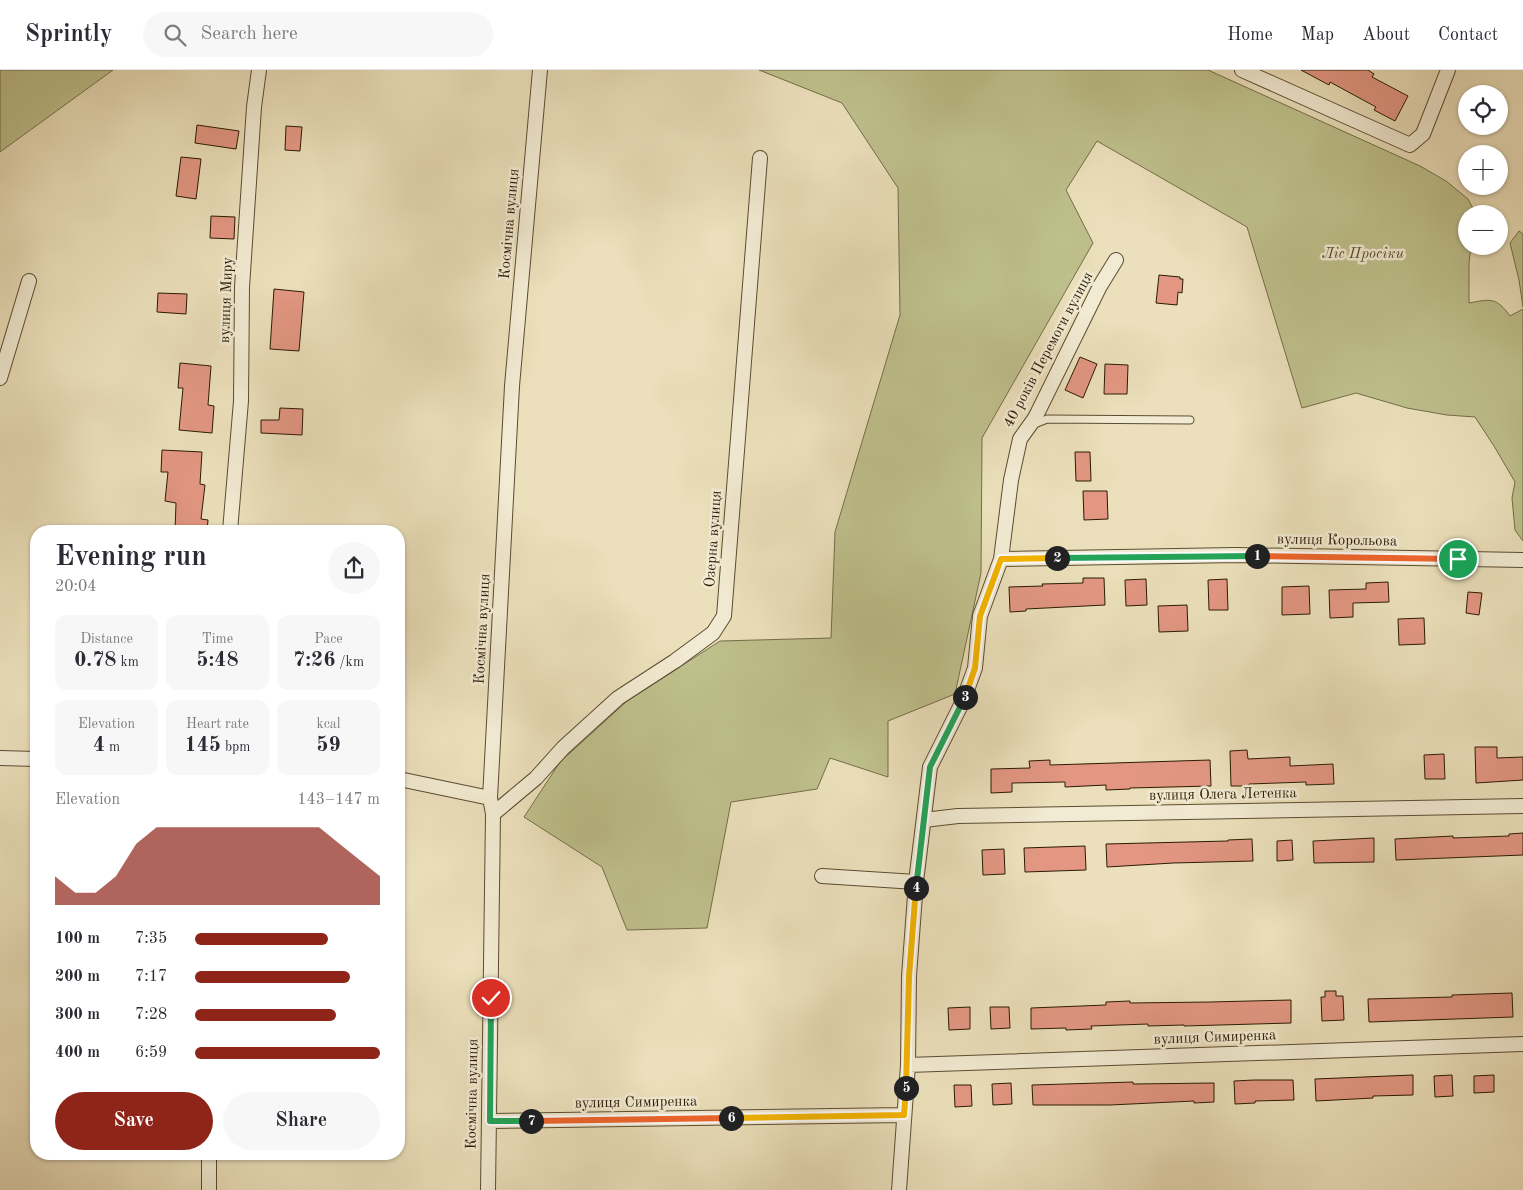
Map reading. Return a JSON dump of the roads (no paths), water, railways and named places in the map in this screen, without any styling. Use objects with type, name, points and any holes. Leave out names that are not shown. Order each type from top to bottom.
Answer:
[{"type":"street","name":"вулиця Миру","points":[[230,525],[240,401],[242,287],[254,107],[259,70]]},
{"type":"street","name":"Космічна вулиця","points":[[488,1190],[493,814],[490,798],[512,386],[540,70]]},
{"type":"street","points":[[1242,70],[1410,144],[1423,134],[1448,70]]},
{"type":"street","name":"Озерна вулиця","points":[[493,814],[536,778],[563,748],[618,698],[675,661],[713,633],[724,616],[760,158]]},
{"type":"street","name":"40 років Перемоги вулиця","points":[[899,1190],[908,1066],[909,976],[916,882],[930,767],[963,701],[975,668],[980,616],[1001,559],[1011,480],[1020,439],[1035,418],[1100,286],[1116,260]]},
{"type":"street","points":[[0,378],[29,281]]},
{"type":"street","name":"вулиця Корольова","points":[[1001,559],[1236,555],[1523,560]]},
{"type":"street","points":[[0,758],[30,759]]},
{"type":"street","points":[[405,780],[490,798]]},
{"type":"street","name":"вулиця Олега Летенка","points":[[924,820],[968,816],[1523,806]]},
{"type":"street","points":[[822,876],[916,882]]},
{"type":"street","name":"вулиця Симиренка","points":[[908,1066],[1523,1044]]},
{"type":"street","name":"вулиця Симиренка","points":[[490,1121],[904,1115]]},
{"type":"street","points":[[209,1160],[209,1190]]},
{"type":"lane","points":[[1029,427],[1047,419],[1190,420]]},
{"type":"park label","name":"Ліс Просіки","points":[[1363,254]]}]
